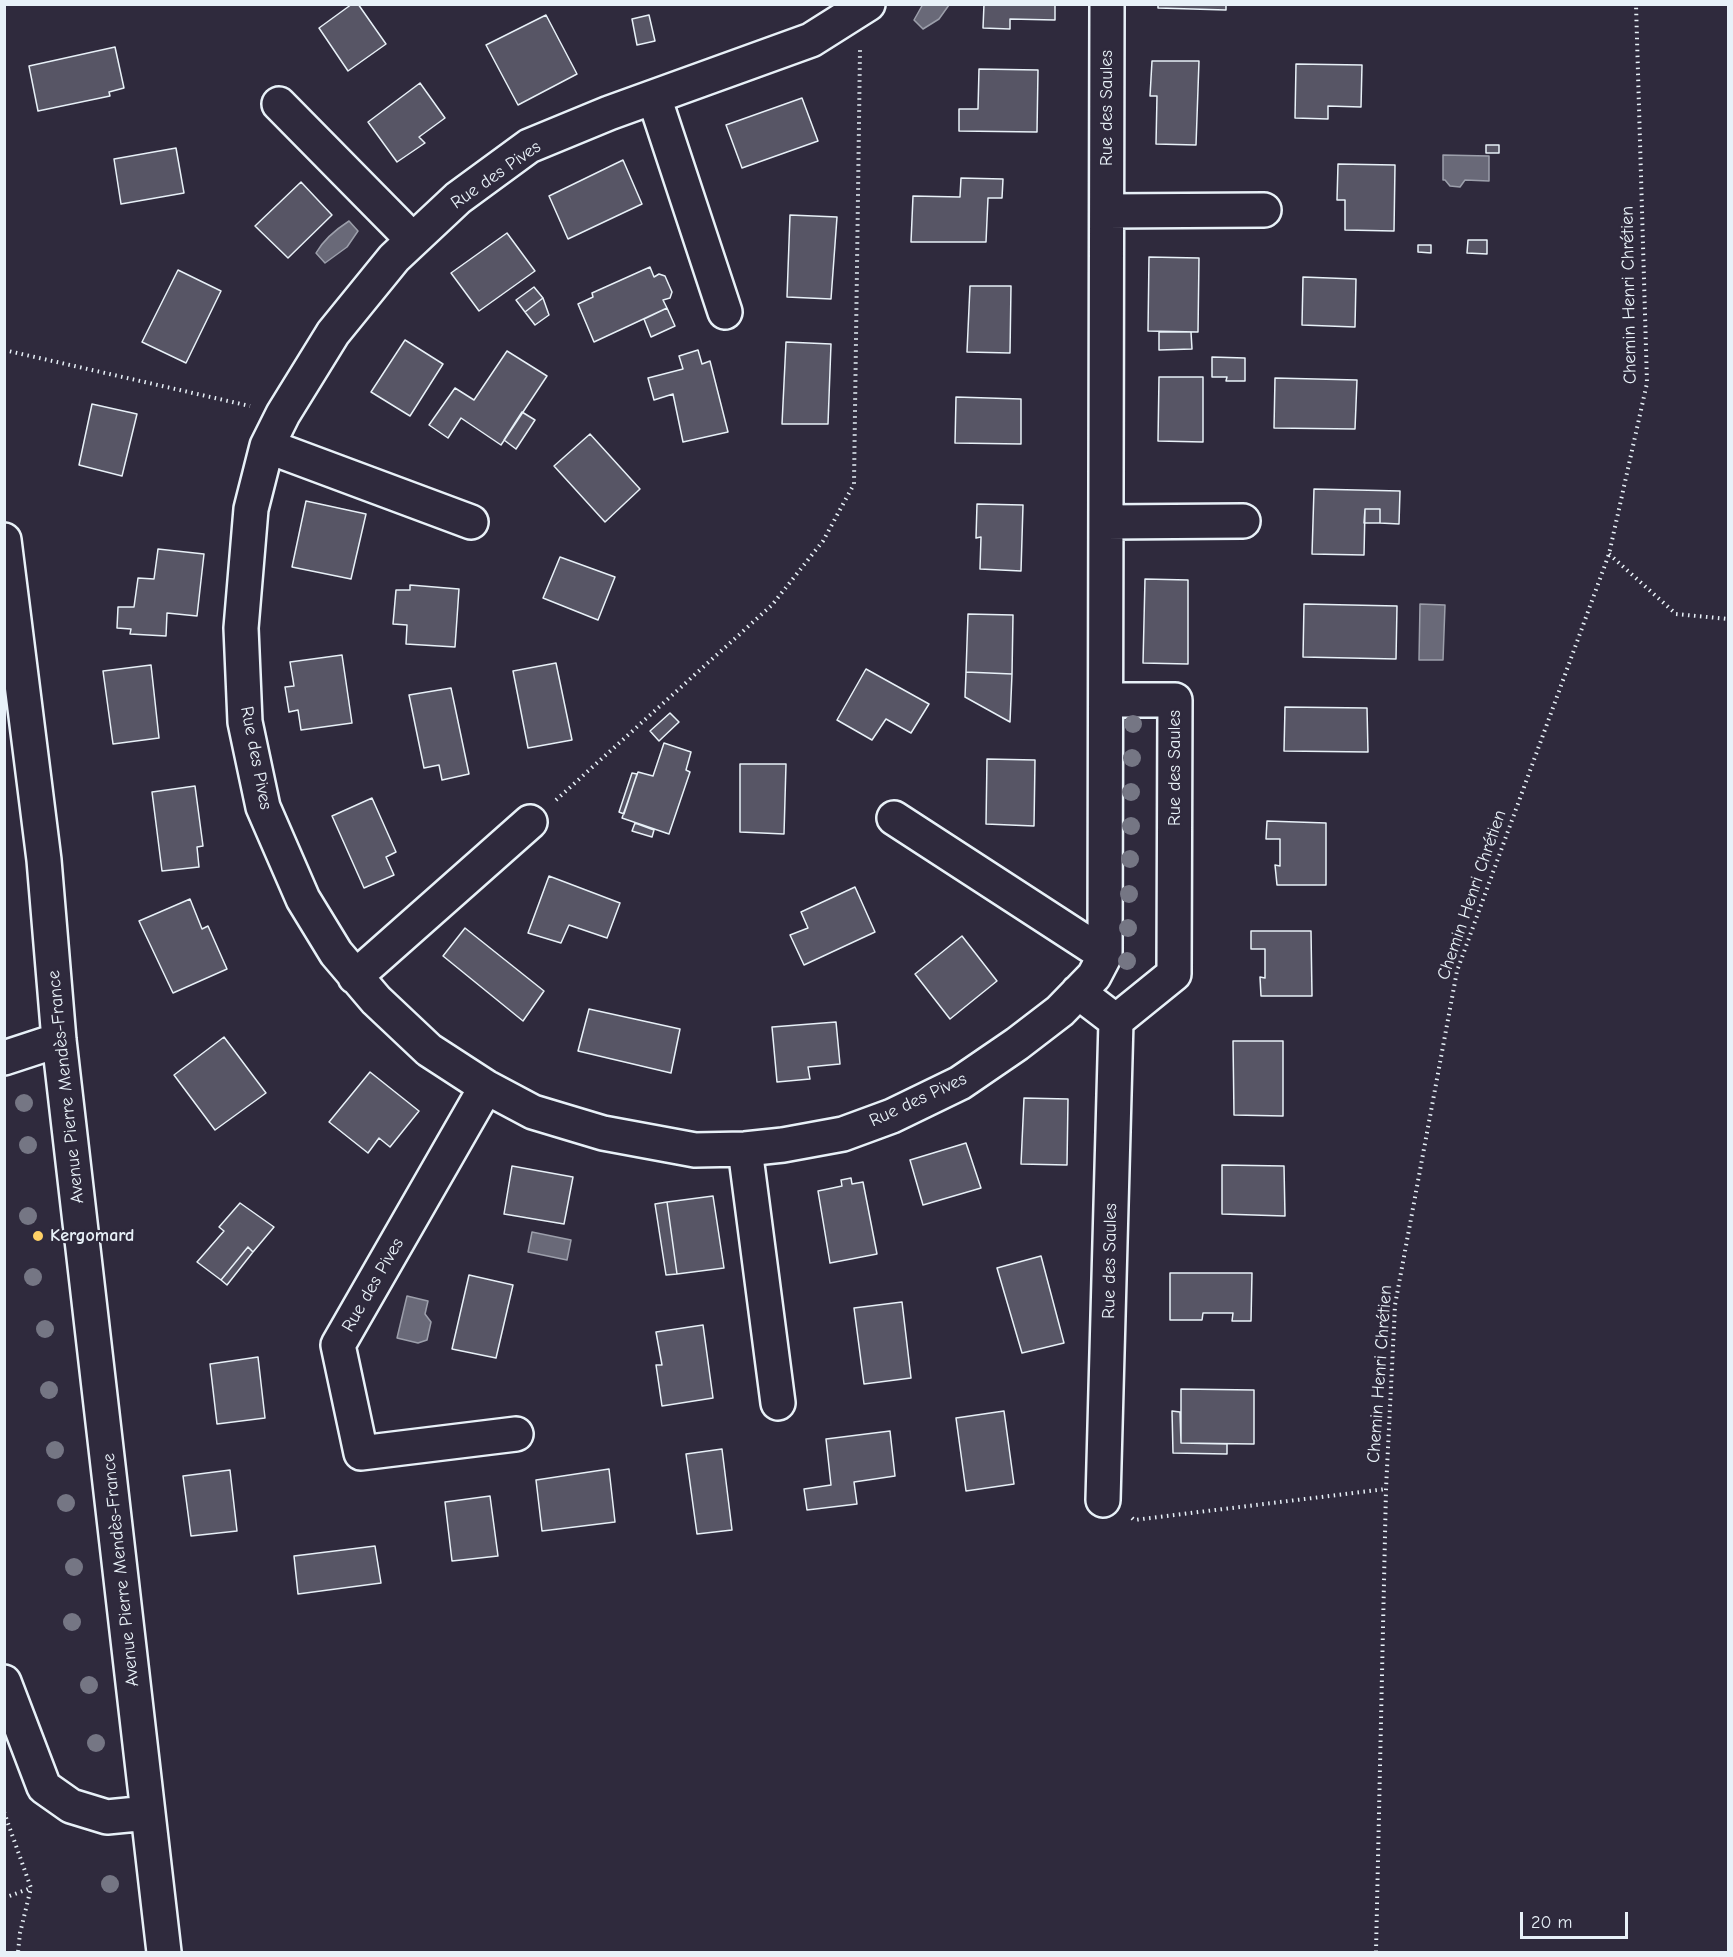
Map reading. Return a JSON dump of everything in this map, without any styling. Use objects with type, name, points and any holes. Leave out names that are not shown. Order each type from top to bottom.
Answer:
[{"type":"street","name":"Rue des Saules","points":[[1093,974],[1106,700],[1107,4]]},
{"type":"street","name":"Rue des Pives","points":[[864,8],[811,40],[609,113],[530,146],[458,198],[394,258],[333,333],[283,414],[267,446],[251,509],[241,628],[245,722],[263,807],[303,899],[336,952],[376,1000],[429,1050],[486,1087],[533,1112],[603,1133],[695,1150],[745,1149],[783,1145],[843,1134],[892,1116],[960,1083],[1060,1011],[1093,974]]},
{"type":"street","points":[[654,97],[724,312]]},
{"type":"street","points":[[279,104],[413,240]]},
{"type":"street","points":[[1107,211],[1264,210]]},
{"type":"street","points":[[267,446],[471,522]]},
{"type":"street","points":[[1106,522],[1243,521]]},
{"type":"street","name":"Avenue Pierre Mendès-France","points":[[4,540],[44,860],[59,1040],[164,1953]]},
{"type":"street","name":"Rue des Saules","points":[[1103,1500],[1116,1021],[1174,974],[1175,700],[1106,700]]},
{"type":"street","points":[[894,818],[1093,974],[1116,1021]]},
{"type":"street","points":[[355,977],[530,822]]},
{"type":"street","points":[[4,1058],[59,1040]]},
{"type":"street","name":"Rue des Pives","points":[[486,1087],[338,1345],[361,1453],[516,1434]]},
{"type":"street","points":[[745,1149],[778,1403]]},
{"type":"street","points":[[4,1682],[44,1787],[71,1806],[107,1817],[148,1813]]},
{"type":"path","name":"Chemin Henri Chrétien","points":[[1376,1953],[1386,1490],[1395,1305],[1457,971],[1609,554],[1647,383],[1636,4]]},
{"type":"path","points":[[530,822],[772,605],[823,541],[854,483],[864,8]]},
{"type":"path","points":[[4,350],[283,414]]},
{"type":"path","points":[[1609,554],[1676,614],[1728,619]]},
{"type":"path","points":[[1103,1500],[1123,1502],[1134,1520],[1386,1490]]},
{"type":"path","points":[[4,1812],[31,1888],[20,1933],[18,1953]]},
{"type":"path","points":[[4,1898],[31,1888]]},
{"type":"water","points":[[923,4],[949,5],[939,19],[923,29],[914,20]]},
{"type":"water","points":[[1443,155],[1489,156],[1489,181],[1465,180],[1460,187],[1450,186],[1443,180]]},
{"type":"water","points":[[349,221],[358,231],[347,247],[325,263],[316,253],[330,235]]},
{"type":"water","points":[[1420,604],[1445,605],[1443,660],[1419,660]]},
{"type":"water","points":[[532,1232],[571,1240],[567,1260],[528,1252]]},
{"type":"water","points":[[407,1296],[428,1301],[425,1314],[431,1322],[427,1340],[418,1343],[397,1338]]},
{"type":"building","points":[[352,4],[358,4],[386,44],[348,71],[319,28]]},
{"type":"building","points":[[984,4],[1055,4],[1055,20],[1010,19],[1010,29],[983,28]]},
{"type":"building","points":[[1158,4],[1226,4],[1226,10],[1158,8]]},
{"type":"building","points":[[546,15],[577,74],[518,105],[486,45]]},
{"type":"building","points":[[649,15],[655,41],[637,45],[632,19]]},
{"type":"building","points":[[115,47],[124,88],[109,92],[110,96],[38,111],[29,66]]},
{"type":"building","points":[[1152,61],[1199,61],[1196,145],[1156,144],[1157,96],[1150,96]]},
{"type":"building","points":[[1296,64],[1362,65],[1361,107],[1328,106],[1328,119],[1295,118]]},
{"type":"building","points":[[979,69],[1038,70],[1037,132],[959,131],[959,109],[978,109]]},
{"type":"building","points":[[420,83],[445,118],[419,137],[425,143],[397,162],[368,122]]},
{"type":"building","points":[[802,98],[818,141],[742,168],[726,125]]},
{"type":"building","points":[[1486,145],[1499,145],[1499,153],[1486,153]]},
{"type":"building","points":[[176,148],[184,193],[121,204],[114,159]]},
{"type":"building","points":[[623,160],[642,204],[568,239],[549,196]]},
{"type":"building","points":[[1338,164],[1395,165],[1394,231],[1345,230],[1345,200],[1337,200]]},
{"type":"building","points":[[961,178],[1003,179],[1002,198],[988,198],[986,242],[911,242],[913,196],[960,197]]},
{"type":"building","points":[[301,182],[332,215],[288,258],[255,226]]},
{"type":"building","points":[[790,215],[837,217],[831,299],[787,297]]},
{"type":"building","points":[[507,233],[535,271],[479,311],[451,273]]},
{"type":"building","points":[[1468,240],[1487,240],[1487,254],[1467,253]]},
{"type":"building","points":[[1418,245],[1431,245],[1431,253],[1418,252]]},
{"type":"building","points":[[1149,257],[1199,258],[1198,332],[1148,331]]},
{"type":"building","points":[[650,267],[654,277],[659,274],[665,276],[672,292],[670,298],[663,300],[667,308],[594,342],[578,304],[593,297],[592,293]]},
{"type":"building","points":[[178,270],[221,291],[186,363],[142,342]]},
{"type":"building","points":[[1303,277],[1356,279],[1355,327],[1302,325]]},
{"type":"building","points":[[970,286],[1011,286],[1010,353],[967,352]]},
{"type":"building","points":[[534,287],[543,298],[525,312],[516,300]]},
{"type":"building","points":[[543,298],[549,315],[535,325],[525,312]]},
{"type":"building","points":[[667,308],[675,326],[651,337],[644,319]]},
{"type":"building","points":[[1159,332],[1191,332],[1192,349],[1159,350]]},
{"type":"building","points":[[405,340],[443,364],[410,416],[371,392]]},
{"type":"building","points":[[786,342],[831,344],[828,424],[782,424]]},
{"type":"building","points":[[698,350],[702,364],[710,361],[728,432],[683,442],[673,394],[654,400],[648,378],[683,369],[679,356]]},
{"type":"building","points":[[507,351],[547,376],[501,445],[461,418],[448,438],[429,425],[455,388],[474,400]]},
{"type":"building","points":[[1212,357],[1245,358],[1245,381],[1226,381],[1227,377],[1212,377]]},
{"type":"building","points":[[1159,377],[1203,377],[1203,442],[1158,441]]},
{"type":"building","points":[[1275,378],[1357,380],[1355,429],[1274,428]]},
{"type":"building","points":[[956,397],[1021,399],[1021,444],[955,443]]},
{"type":"building","points":[[92,404],[137,414],[122,476],[79,465]]},
{"type":"building","points":[[522,412],[535,420],[516,449],[504,440]]},
{"type":"building","points":[[590,434],[640,489],[605,522],[554,466]]},
{"type":"building","points":[[1314,489],[1400,491],[1399,524],[1380,523],[1380,509],[1365,509],[1364,555],[1312,554]]},
{"type":"building","points":[[306,501],[366,514],[351,579],[292,567]]},
{"type":"building","points":[[977,504],[1023,505],[1021,571],[980,569],[981,537],[976,538]]},
{"type":"building","points":[[1365,509],[1380,509],[1380,523],[1364,523]]},
{"type":"building","points":[[158,549],[204,554],[197,616],[167,613],[166,636],[130,634],[131,629],[117,628],[118,607],[134,607],[138,578],[154,579]]},
{"type":"building","points":[[560,557],[615,577],[598,620],[543,598]]},
{"type":"building","points":[[1145,579],[1188,580],[1188,664],[1143,663]]},
{"type":"building","points":[[410,585],[459,589],[455,647],[406,644],[407,625],[393,624],[396,590],[410,590]]},
{"type":"building","points":[[1304,604],[1397,606],[1396,659],[1303,657]]},
{"type":"building","points":[[968,614],[1013,615],[1012,674],[966,672]]},
{"type":"building","points":[[342,655],[352,723],[301,730],[298,710],[289,712],[285,687],[294,686],[290,662]]},
{"type":"building","points":[[556,663],[572,740],[528,748],[513,671]]},
{"type":"building","points":[[151,665],[159,738],[113,744],[103,671]]},
{"type":"building","points":[[866,669],[929,704],[911,733],[886,719],[872,740],[837,720]]},
{"type":"building","points":[[966,672],[1012,674],[1010,722],[965,697]]},
{"type":"building","points":[[451,688],[469,774],[442,780],[439,765],[424,768],[409,695]]},
{"type":"building","points":[[1285,707],[1367,708],[1368,752],[1284,751]]},
{"type":"building","points":[[670,713],[679,722],[659,741],[650,731]]},
{"type":"building","points":[[664,743],[691,752],[686,770],[690,772],[669,834],[622,818],[638,772],[653,776]]},
{"type":"building","points":[[987,759],[1035,760],[1034,826],[986,824]]},
{"type":"building","points":[[740,764],[786,764],[784,834],[740,832]]},
{"type":"building","points":[[632,773],[637,774],[624,814],[619,812]]},
{"type":"building","points":[[195,786],[203,846],[197,847],[199,867],[162,871],[152,792]]},
{"type":"building","points":[[372,798],[396,852],[386,857],[394,875],[364,888],[332,816]]},
{"type":"building","points":[[1267,821],[1326,823],[1326,885],[1277,885],[1275,865],[1280,866],[1280,839],[1266,839]]},
{"type":"building","points":[[635,823],[654,830],[652,837],[632,831]]},
{"type":"building","points":[[549,876],[620,903],[607,938],[569,925],[561,943],[528,933]]},
{"type":"building","points":[[855,887],[875,932],[804,965],[790,935],[808,928],[801,912]]},
{"type":"building","points":[[190,899],[202,929],[208,926],[227,969],[173,993],[139,921]]},
{"type":"building","points":[[465,928],[544,991],[523,1021],[443,956]]},
{"type":"building","points":[[1251,931],[1311,931],[1312,996],[1261,996],[1260,977],[1265,978],[1265,949],[1251,949]]},
{"type":"building","points":[[962,936],[997,981],[950,1019],[915,974]]},
{"type":"building","points":[[589,1009],[680,1029],[671,1073],[578,1051]]},
{"type":"building","points":[[836,1022],[840,1064],[808,1067],[810,1079],[777,1082],[772,1027]]},
{"type":"building","points":[[224,1037],[266,1093],[215,1130],[174,1075]]},
{"type":"building","points":[[1233,1041],[1283,1041],[1283,1116],[1234,1115]]},
{"type":"building","points":[[370,1072],[419,1111],[390,1147],[379,1138],[368,1153],[329,1122]]},
{"type":"building","points":[[1024,1098],[1068,1099],[1067,1165],[1021,1164]]},
{"type":"building","points":[[966,1143],[981,1188],[923,1205],[910,1160]]},
{"type":"building","points":[[1222,1165],[1284,1166],[1285,1216],[1222,1214]]},
{"type":"building","points":[[512,1166],[573,1177],[564,1224],[504,1214]]},
{"type":"building","points":[[851,1178],[852,1184],[863,1182],[877,1254],[830,1263],[818,1191],[842,1186],[841,1180]]},
{"type":"building","points":[[713,1196],[724,1268],[677,1274],[667,1202]]},
{"type":"building","points":[[667,1202],[677,1274],[666,1275],[655,1204]]},
{"type":"building","points":[[240,1203],[274,1227],[253,1252],[248,1247],[221,1280],[197,1262],[224,1231],[219,1227]]},
{"type":"building","points":[[248,1247],[253,1252],[227,1285],[221,1280]]},
{"type":"building","points":[[1041,1256],[1064,1343],[1022,1353],[997,1268]]},
{"type":"building","points":[[1170,1273],[1252,1273],[1251,1321],[1232,1321],[1233,1313],[1203,1313],[1202,1320],[1170,1320]]},
{"type":"building","points":[[469,1275],[513,1285],[496,1358],[452,1349]]},
{"type":"building","points":[[902,1302],[911,1378],[864,1384],[854,1308]]},
{"type":"building","points":[[703,1325],[713,1398],[662,1406],[656,1365],[662,1365],[656,1332]]},
{"type":"building","points":[[258,1357],[265,1418],[217,1424],[210,1364]]},
{"type":"building","points":[[1181,1389],[1254,1390],[1254,1444],[1181,1443]]},
{"type":"building","points":[[1004,1411],[1014,1484],[966,1491],[956,1418]]},
{"type":"building","points":[[1172,1411],[1180,1412],[1181,1443],[1227,1444],[1227,1454],[1173,1453]]},
{"type":"building","points":[[890,1431],[895,1476],[854,1482],[857,1504],[807,1510],[804,1489],[831,1485],[826,1439]]},
{"type":"building","points":[[722,1449],[732,1530],[697,1534],[686,1454]]},
{"type":"building","points":[[609,1469],[615,1522],[542,1531],[536,1480]]},
{"type":"building","points":[[230,1470],[237,1531],[191,1536],[183,1476]]},
{"type":"building","points":[[490,1496],[498,1556],[452,1561],[445,1502]]},
{"type":"building","points":[[375,1546],[381,1583],[298,1594],[294,1556]]},
{"type":"place","name":"Kergomard","points":[[38,1236]]}]
